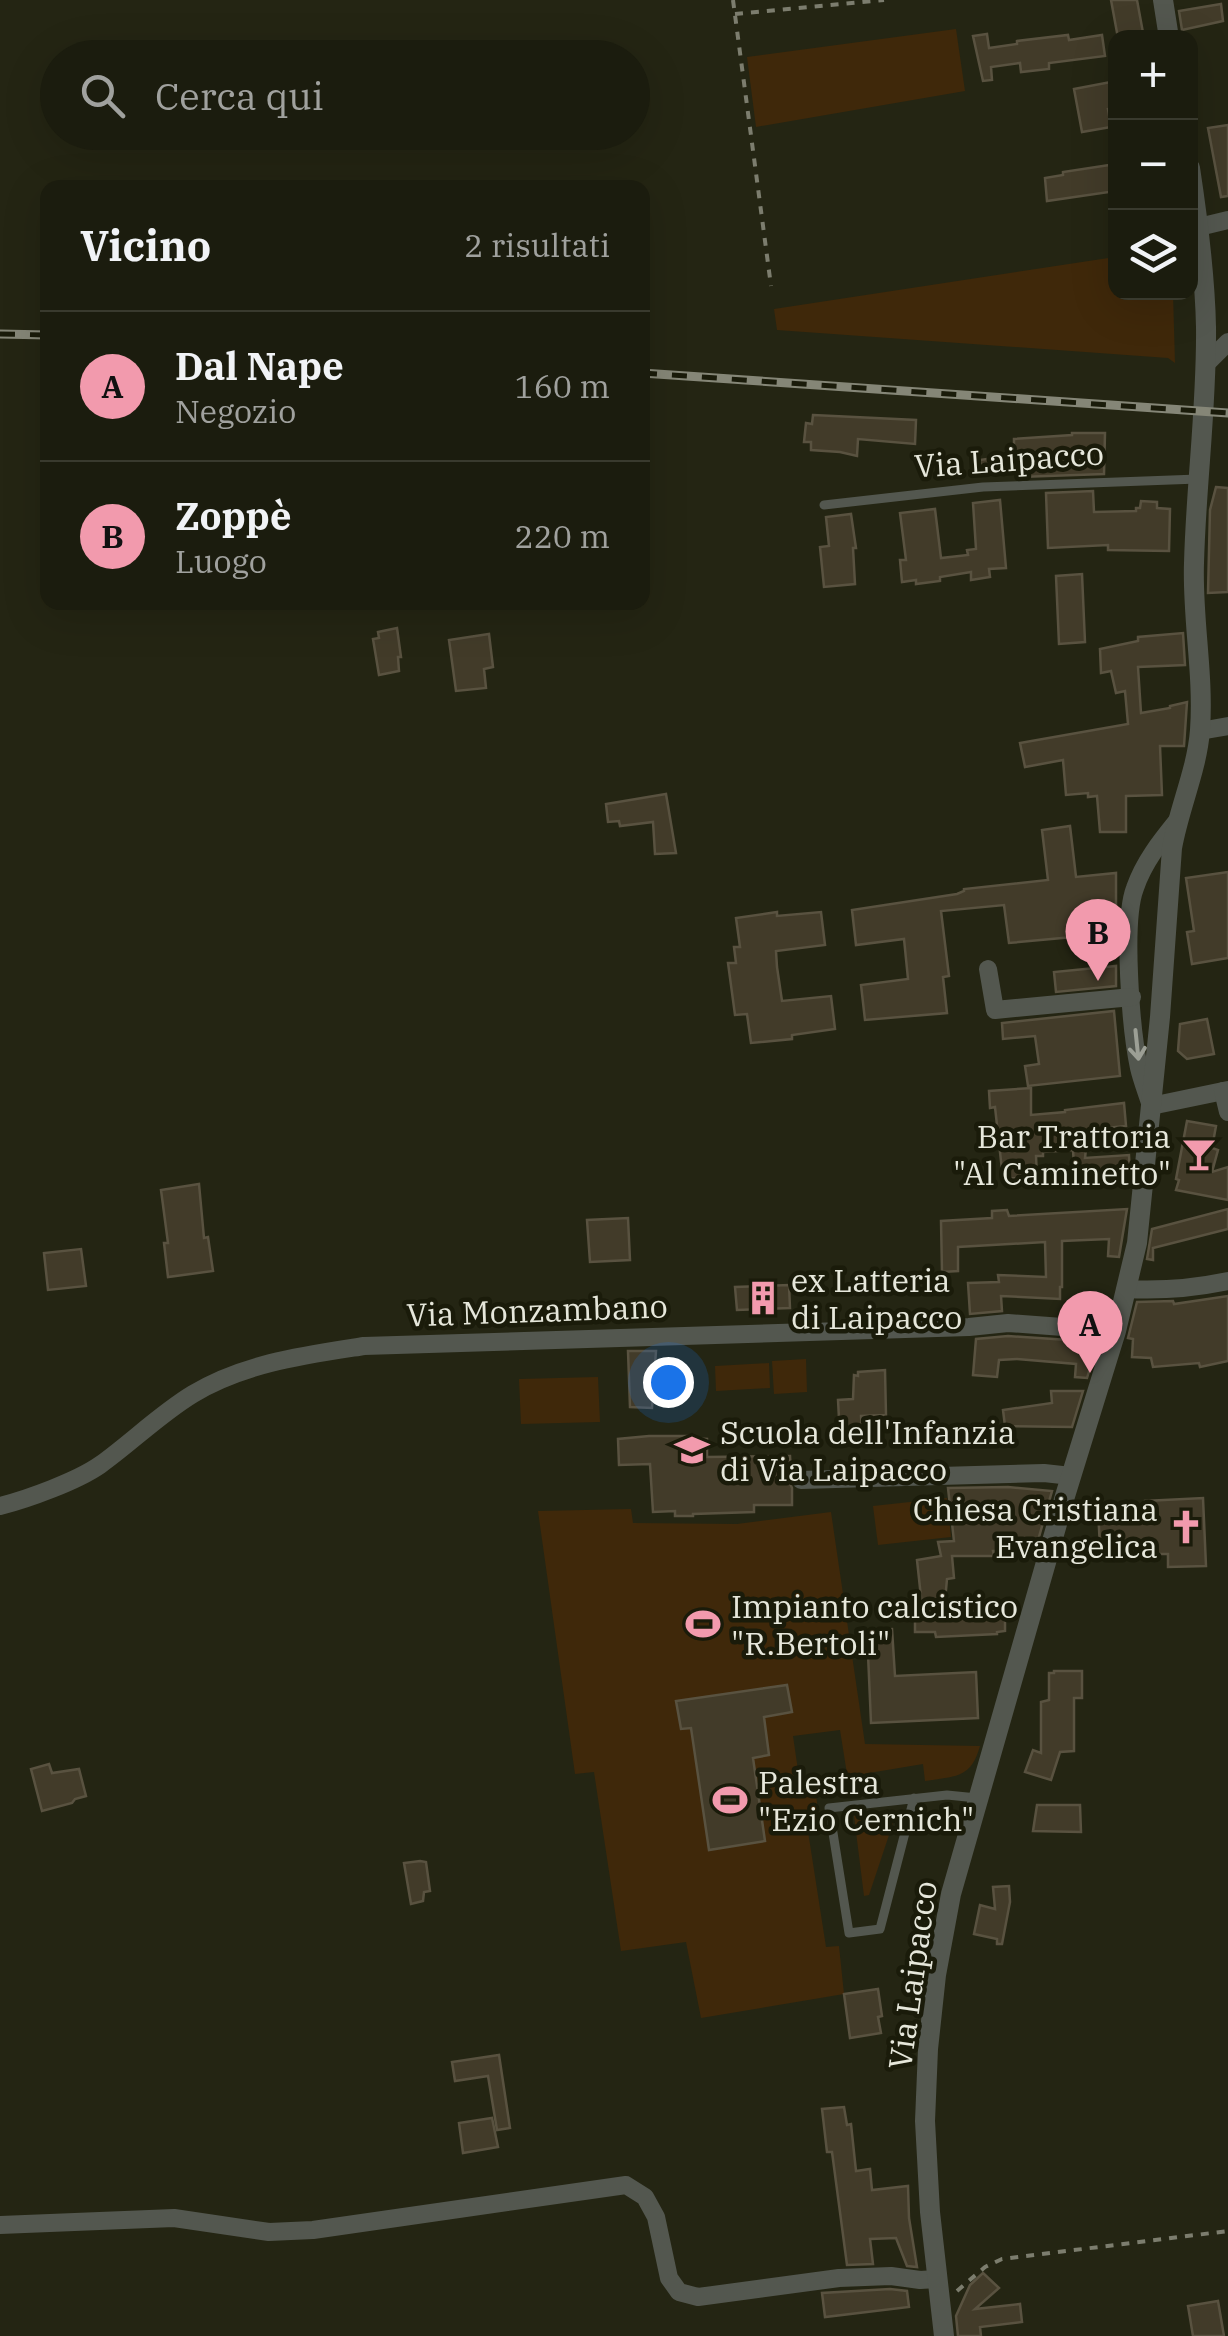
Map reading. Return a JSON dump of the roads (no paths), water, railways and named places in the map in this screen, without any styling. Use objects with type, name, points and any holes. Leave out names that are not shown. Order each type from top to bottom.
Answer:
[{"type":"street","points":[[1163,0],[1168,30]]},
{"type":"street","points":[[1198,227],[1228,220]]},
{"type":"street","name":"Via Laipacco","points":[[944,2336],[930,2212],[925,2121],[936,1975],[951,1894],[1116,1332],[1137,1243],[1160,1016],[1169,876],[1177,821],[1200,731],[1194,583],[1205,295],[1198,227]]},
{"type":"street","points":[[1205,368],[1228,342]]},
{"type":"street","points":[[1200,731],[1228,726]]},
{"type":"street","name":"Via Laipacco","points":[[1151,1106],[1139,1068],[1132,998],[1130,905],[1151,854],[1177,821]]},
{"type":"street","points":[[988,970],[994,1010],[1132,998]]},
{"type":"street","points":[[1151,1106],[1226,1091],[1228,1112]]},
{"type":"street","points":[[1127,1288],[1197,1288],[1228,1281]]},
{"type":"street","name":"Via Monzambano","points":[[0,1506],[24,1500],[96,1468],[194,1394],[227,1378],[284,1359],[348,1348],[1008,1323],[1116,1332]]},
{"type":"street","points":[[802,1480],[1044,1473],[1071,1476]]},
{"type":"street","points":[[0,2225],[174,2218],[269,2232],[313,2230],[626,2186],[645,2197],[656,2217],[668,2278],[678,2292],[698,2297],[838,2278],[937,2279]]},
{"type":"lane","name":"Via Laipacco","points":[[824,505],[983,486],[1198,478]]},
{"type":"lane","points":[[914,1798],[880,1929],[849,1933],[829,1808],[914,1798],[948,1794],[978,1798]]},
{"type":"railway","points":[[0,334],[40,335]]},
{"type":"railway","points":[[650,374],[1228,413]]},
{"type":"place","name":"Zoppè","points":[[1098,981]]},
{"type":"place","name":"Bar Trattoria \"Al Caminetto\"","points":[[1199,1154]]},
{"type":"place","name":"ex Latteria di Laipacco","points":[[763,1298]]},
{"type":"place","name":"Dal Nape","points":[[1090,1373]]},
{"type":"place","name":"Scuola dell'Infanzia di Via Laipacco","points":[[692,1450]]},
{"type":"place","name":"Chiesa Cristiana Evangelica","points":[[1186,1527]]},
{"type":"place","name":"Impianto calcistico \"R.Bertoli\"","points":[[703,1624]]},
{"type":"place","name":"Palestra \"Ezio Cernich\"","points":[[730,1800]]}]
